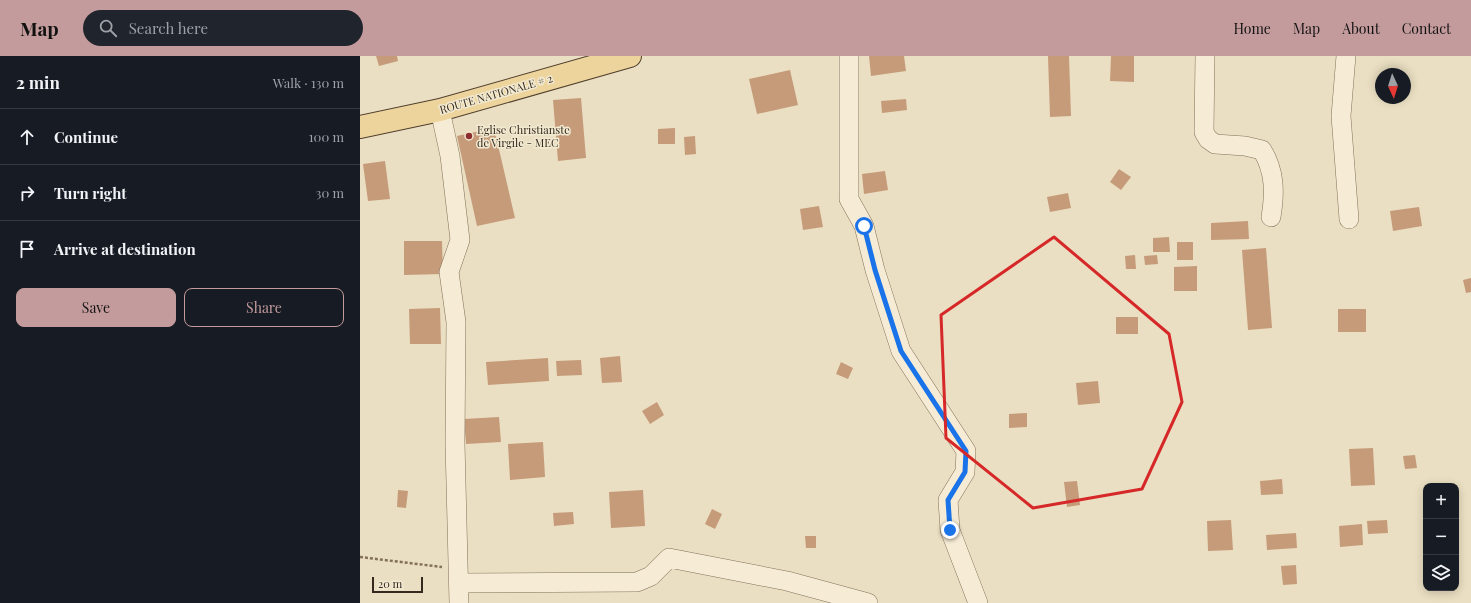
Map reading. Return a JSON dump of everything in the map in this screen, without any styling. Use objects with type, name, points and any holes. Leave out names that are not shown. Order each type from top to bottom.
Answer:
[{"type":"main road","name":"ROUTE NATIONALE # 2","points":[[360,127],[440,110],[630,56]]},
{"type":"street","points":[[849,56],[848,199],[864,226],[875,270],[901,351],[966,451],[965,472],[948,500],[950,530],[978,603]]},
{"type":"street","points":[[1205,56],[1204,132],[1208,139],[1215,144],[1245,146],[1262,150],[1274,177],[1271,217]]},
{"type":"street","points":[[1346,56],[1341,116],[1349,219]]},
{"type":"street","points":[[440,110],[450,156],[460,240],[448,272],[456,322],[455,443],[459,592],[637,582],[650,576],[669,558],[787,581],[868,603]]},
{"type":"path","points":[[360,557],[445,567],[459,592]]},
{"type":"highlighted area","points":[[1054,237],[1169,334],[1182,402],[1142,489],[1033,508],[946,438],[941,315]]},
{"type":"building","points":[[376,56],[397,56],[398,61],[379,66]]},
{"type":"building","points":[[869,56],[904,56],[906,71],[871,76]]},
{"type":"building","points":[[1048,56],[1069,56],[1071,116],[1050,117]]},
{"type":"building","points":[[1111,56],[1134,56],[1134,82],[1110,81]]},
{"type":"building","points":[[790,70],[798,105],[757,114],[749,79]]},
{"type":"building","points":[[581,98],[586,158],[558,161],[553,100]]},
{"type":"building","points":[[906,99],[907,110],[882,113],[881,101]]},
{"type":"building","points":[[494,128],[515,218],[477,226],[457,136]]},
{"type":"building","points":[[675,128],[675,144],[658,144],[658,129]]},
{"type":"building","points":[[695,136],[696,154],[685,155],[684,137]]},
{"type":"building","points":[[385,161],[390,199],[368,201],[363,164]]},
{"type":"building","points":[[1119,169],[1131,177],[1121,190],[1110,182]]},
{"type":"building","points":[[885,171],[888,190],[864,194],[862,174]]},
{"type":"building","points":[[1068,193],[1071,208],[1050,212],[1047,197]]},
{"type":"building","points":[[819,206],[823,227],[803,230],[800,209]]},
{"type":"building","points":[[1419,207],[1422,226],[1393,231],[1390,211]]},
{"type":"building","points":[[1248,221],[1249,239],[1211,240],[1211,223]]},
{"type":"building","points":[[1169,237],[1170,252],[1153,252],[1153,238]]},
{"type":"building","points":[[404,241],[442,241],[443,274],[404,275]]},
{"type":"building","points":[[1177,242],[1193,242],[1193,260],[1177,260]]},
{"type":"building","points":[[1266,248],[1272,328],[1248,330],[1242,250]]},
{"type":"building","points":[[1135,255],[1136,269],[1126,269],[1125,256]]},
{"type":"building","points":[[1157,255],[1158,264],[1145,265],[1144,256]]},
{"type":"building","points":[[1197,266],[1197,291],[1174,291],[1174,267]]},
{"type":"building","points":[[1471,278],[1471,292],[1466,293],[1463,280]]},
{"type":"building","points":[[440,308],[441,344],[410,344],[409,309]]},
{"type":"building","points":[[1338,309],[1366,309],[1366,332],[1338,332]]},
{"type":"building","points":[[1116,317],[1138,317],[1138,334],[1116,334]]},
{"type":"building","points":[[620,356],[622,382],[602,383],[600,358]]},
{"type":"building","points":[[548,358],[549,381],[488,385],[486,362]]},
{"type":"building","points":[[581,360],[582,375],[557,376],[556,361]]},
{"type":"building","points":[[841,362],[853,368],[848,379],[836,374]]},
{"type":"building","points":[[1098,381],[1100,403],[1078,405],[1076,383]]},
{"type":"building","points":[[657,402],[664,415],[650,424],[642,411]]},
{"type":"building","points":[[1027,413],[1027,427],[1009,428],[1009,414]]},
{"type":"building","points":[[499,417],[501,442],[466,444],[464,419]]},
{"type":"building","points":[[543,442],[545,477],[510,480],[508,444]]},
{"type":"building","points":[[1373,448],[1375,485],[1351,486],[1349,449]]},
{"type":"building","points":[[1415,455],[1417,468],[1405,469],[1403,456]]},
{"type":"building","points":[[1282,479],[1283,494],[1261,495],[1260,481]]},
{"type":"building","points":[[1077,481],[1080,505],[1067,507],[1064,482]]},
{"type":"building","points":[[398,490],[408,491],[406,508],[397,507]]},
{"type":"building","points":[[643,490],[645,526],[611,528],[609,492]]},
{"type":"building","points":[[712,509],[722,514],[715,529],[705,524]]},
{"type":"building","points":[[573,512],[574,524],[554,526],[553,513]]},
{"type":"building","points":[[1231,520],[1233,550],[1208,551],[1207,521]]},
{"type":"building","points":[[1387,520],[1388,533],[1368,534],[1367,521]]},
{"type":"building","points":[[1362,524],[1363,545],[1340,547],[1339,526]]},
{"type":"building","points":[[1296,533],[1297,548],[1267,550],[1266,535]]},
{"type":"building","points":[[805,536],[816,536],[816,548],[806,548]]},
{"type":"building","points":[[1296,565],[1297,584],[1283,585],[1281,566]]},
{"type":"place","name":"Eglise Christianste de Virgile - MEC","points":[[469,136]]},
{"type":"route","points":[[864,226],[875,270],[901,351],[966,451],[965,472],[948,500],[950,530]]}]
